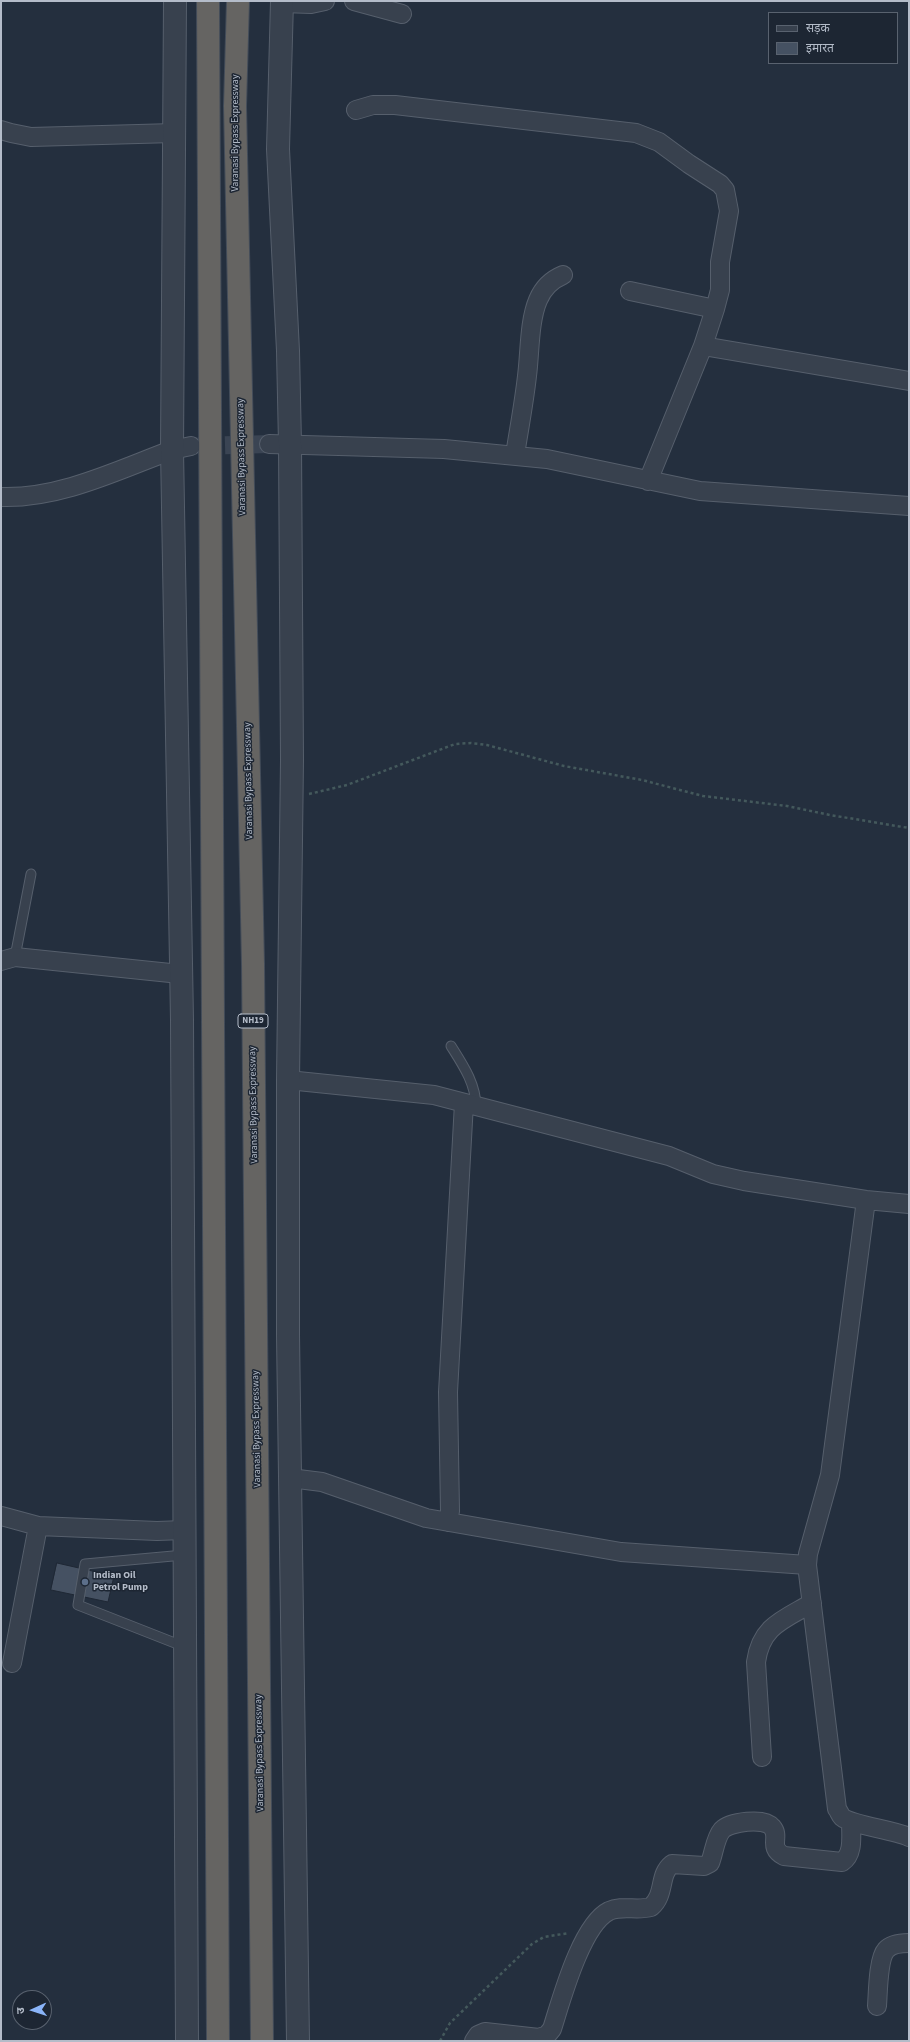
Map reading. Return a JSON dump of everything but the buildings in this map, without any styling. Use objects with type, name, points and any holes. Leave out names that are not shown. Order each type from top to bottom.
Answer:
[{"type":"highway","points":[[208,1],[218,2041]]},
{"type":"highway","name":"Varanasi Bypass Expressway","points":[[238,1],[235,106],[253,964],[262,2041]]},
{"type":"street","points":[[176,1],[174,133],[181,448],[180,974],[182,1020],[188,2041]]},
{"type":"street","points":[[298,2041],[290,1478],[288,1080],[291,796],[280,444],[288,351],[278,149],[282,2],[311,4],[325,1]]},
{"type":"street","points":[[354,1],[402,14]]},
{"type":"street","points":[[356,110],[373,105],[395,105],[636,133],[659,142],[679,158],[720,184],[726,190],[729,211],[720,262],[720,290],[715,309],[703,346],[648,481]]},
{"type":"street","points":[[1,130],[31,137],[174,133]]},
{"type":"street","points":[[515,456],[525,394],[534,314],[544,288],[553,280],[563,275]]},
{"type":"street","points":[[630,292],[715,309]]},
{"type":"street","points":[[703,346],[909,381]]},
{"type":"street","points":[[280,444],[444,449],[547,459],[707,492],[909,506]]},
{"type":"street","points":[[1,497],[34,495],[58,491],[181,448]]},
{"type":"street","points":[[8,959],[180,974]]},
{"type":"street","points":[[288,1080],[434,1095],[669,1156],[713,1174],[744,1181],[866,1200],[909,1204]]},
{"type":"street","points":[[448,1522],[450,1511],[448,1392],[470,1105]]},
{"type":"street","points":[[866,1200],[830,1474],[808,1554],[807,1565],[837,1809],[842,1817],[852,1822],[884,1829],[909,1837]]},
{"type":"street","points":[[290,1478],[322,1482],[426,1518],[559,1539],[621,1552],[807,1565]]},
{"type":"street","points":[[1,1516],[38,1526],[157,1531],[184,1530]]},
{"type":"street","points":[[12,1663],[38,1526]]},
{"type":"street","points":[[762,1758],[756,1662],[758,1648],[765,1633],[812,1603]]},
{"type":"street","points":[[474,2041],[478,2035],[485,2032],[538,2038],[546,2035],[552,2030],[570,1970],[590,1930],[601,1916],[617,1909],[645,1908],[656,1903],[660,1897],[668,1867],[672,1864],[704,1866],[710,1862],[719,1835],[726,1828],[755,1821],[766,1822],[773,1827],[775,1833],[774,1846],[778,1853],[784,1856],[842,1862],[848,1858],[850,1851],[852,1822]]},
{"type":"street","points":[[877,2006],[882,1958],[885,1951],[899,1943],[909,1943]]},
{"type":"lane","points":[[8,959],[31,874]]},
{"type":"lane","points":[[450,1046],[462,1064],[474,1088],[470,1105]]},
{"type":"lane","points":[[184,1555],[85,1564],[78,1606],[185,1647]]},
{"type":"path","points":[[291,796],[334,789],[455,744],[471,743],[486,745],[564,766],[642,780],[703,796],[787,806],[830,815],[909,828]]},
{"type":"path","points":[[440,2041],[450,2023],[532,1944],[544,1937],[590,1930]]},
{"type":"tunnel","points":[[198,446],[269,444]]},
{"type":"place","name":"Indian Oil Petrol Pump","points":[[85,1582]]}]
